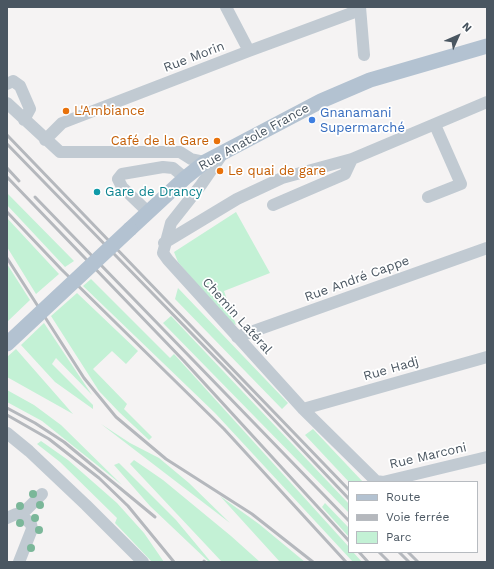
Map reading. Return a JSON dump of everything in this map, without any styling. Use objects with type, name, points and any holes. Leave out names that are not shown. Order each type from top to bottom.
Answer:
[{"type":"main road","name":"Rue Anatole France","points":[[7,344],[130,228],[185,178],[205,162],[321,101],[370,80],[487,46]]},
{"type":"street","points":[[226,7],[249,51]]},
{"type":"street","points":[[360,9],[364,55]]},
{"type":"street","name":"Rue Morin","points":[[45,140],[62,123],[360,9]]},
{"type":"street","points":[[7,84],[13,80],[20,86],[30,109],[24,120]]},
{"type":"street","points":[[164,243],[237,199],[282,178],[352,159],[487,102]]},
{"type":"street","points":[[7,103],[45,140],[60,152],[180,152],[191,159],[205,162]]},
{"type":"street","points":[[428,197],[461,184],[435,125]]},
{"type":"street","points":[[164,243],[171,223],[201,185],[224,152]]},
{"type":"street","points":[[272,205],[345,174],[352,159]]},
{"type":"street","points":[[148,212],[122,187],[118,179],[122,174],[163,167],[173,168],[185,178]]},
{"type":"street","name":"Chemin Latéral","points":[[164,243],[163,252],[168,260],[303,409],[376,481]]},
{"type":"street","name":"Rue André Cappe","points":[[237,337],[487,248]]},
{"type":"street","name":"Rue Hadj","points":[[303,409],[487,356]]},
{"type":"street","points":[[7,432],[86,505],[142,562]]},
{"type":"street","name":"Rue Marconi","points":[[386,481],[487,457]]},
{"type":"street","points":[[21,515],[42,494]]},
{"type":"street","points":[[7,518],[16,514],[21,515],[31,524],[32,529],[19,562]]},
{"type":"green space","points":[[7,193],[74,261],[65,267],[7,205]]},
{"type":"green space","points":[[236,212],[270,273],[224,291],[236,325],[229,322],[178,262],[174,252]]},
{"type":"green space","points":[[7,218],[59,274],[36,294],[7,247]]},
{"type":"green space","points":[[7,264],[30,300],[7,322]]},
{"type":"green space","points":[[91,279],[170,358],[174,354],[348,546],[348,553],[354,553],[362,562],[353,562],[215,413],[83,286]]},
{"type":"green space","points":[[178,288],[288,403],[282,409],[175,299]]},
{"type":"green space","points":[[77,293],[138,351],[126,364],[112,351],[93,369],[127,404],[124,409],[152,437],[149,440],[99,391],[51,316]]},
{"type":"green space","points":[[171,316],[348,503],[348,512],[163,323]]},
{"type":"green space","points":[[44,323],[92,395],[56,358],[52,364],[93,405],[93,409],[55,382],[21,345]]},
{"type":"green space","points":[[16,349],[73,414],[7,377],[7,357]]},
{"type":"green space","points":[[7,390],[34,405],[61,425],[122,485],[42,421],[7,402]]},
{"type":"green space","points":[[101,424],[130,443],[159,458],[189,483],[230,523]]},
{"type":"green space","points":[[313,429],[362,481],[348,481],[305,435]]},
{"type":"green space","points":[[41,441],[68,460],[117,503],[144,533],[164,562],[152,562],[115,523],[117,518],[60,462],[37,444]]},
{"type":"green space","points":[[134,460],[163,480],[260,562],[222,562],[130,464]]},
{"type":"green space","points":[[119,463],[176,520],[211,562],[209,562],[150,506],[114,465]]},
{"type":"green space","points":[[220,496],[259,524],[305,562],[280,562]]},
{"type":"green space","points":[[325,503],[348,527],[348,536],[322,507]]},
{"type":"railway","points":[[7,135],[348,489]]},
{"type":"railway","points":[[7,144],[229,372],[348,498]]},
{"type":"railway","points":[[7,168],[19,181]]},
{"type":"railway","points":[[7,177],[184,361],[348,540]]},
{"type":"railway","points":[[35,197],[348,520]]},
{"type":"railway","points":[[7,212],[61,269],[224,429],[346,562]]},
{"type":"railway","points":[[7,258],[84,378],[116,417],[166,459],[252,514],[313,562]]},
{"type":"railway","points":[[7,408],[35,423],[64,442],[155,517]]},
{"type":"railway","points":[[7,415],[49,439],[99,478],[128,506],[174,562]]},
{"type":"railway","points":[[360,553],[368,562]]},
{"type":"railway","points":[[380,553],[389,562]]},
{"type":"railway","points":[[400,553],[409,562]]},
{"type":"railway","points":[[409,553],[418,562]]},
{"type":"place","name":"L'Ambiance","points":[[66,111]]},
{"type":"place","name":"Gnanamani Supermarché","points":[[312,120]]},
{"type":"place","name":"Café de la Gare","points":[[217,141]]},
{"type":"place","name":"Le quai de gare","points":[[220,171]]},
{"type":"place","name":"Gare de Drancy","points":[[97,192]]}]
